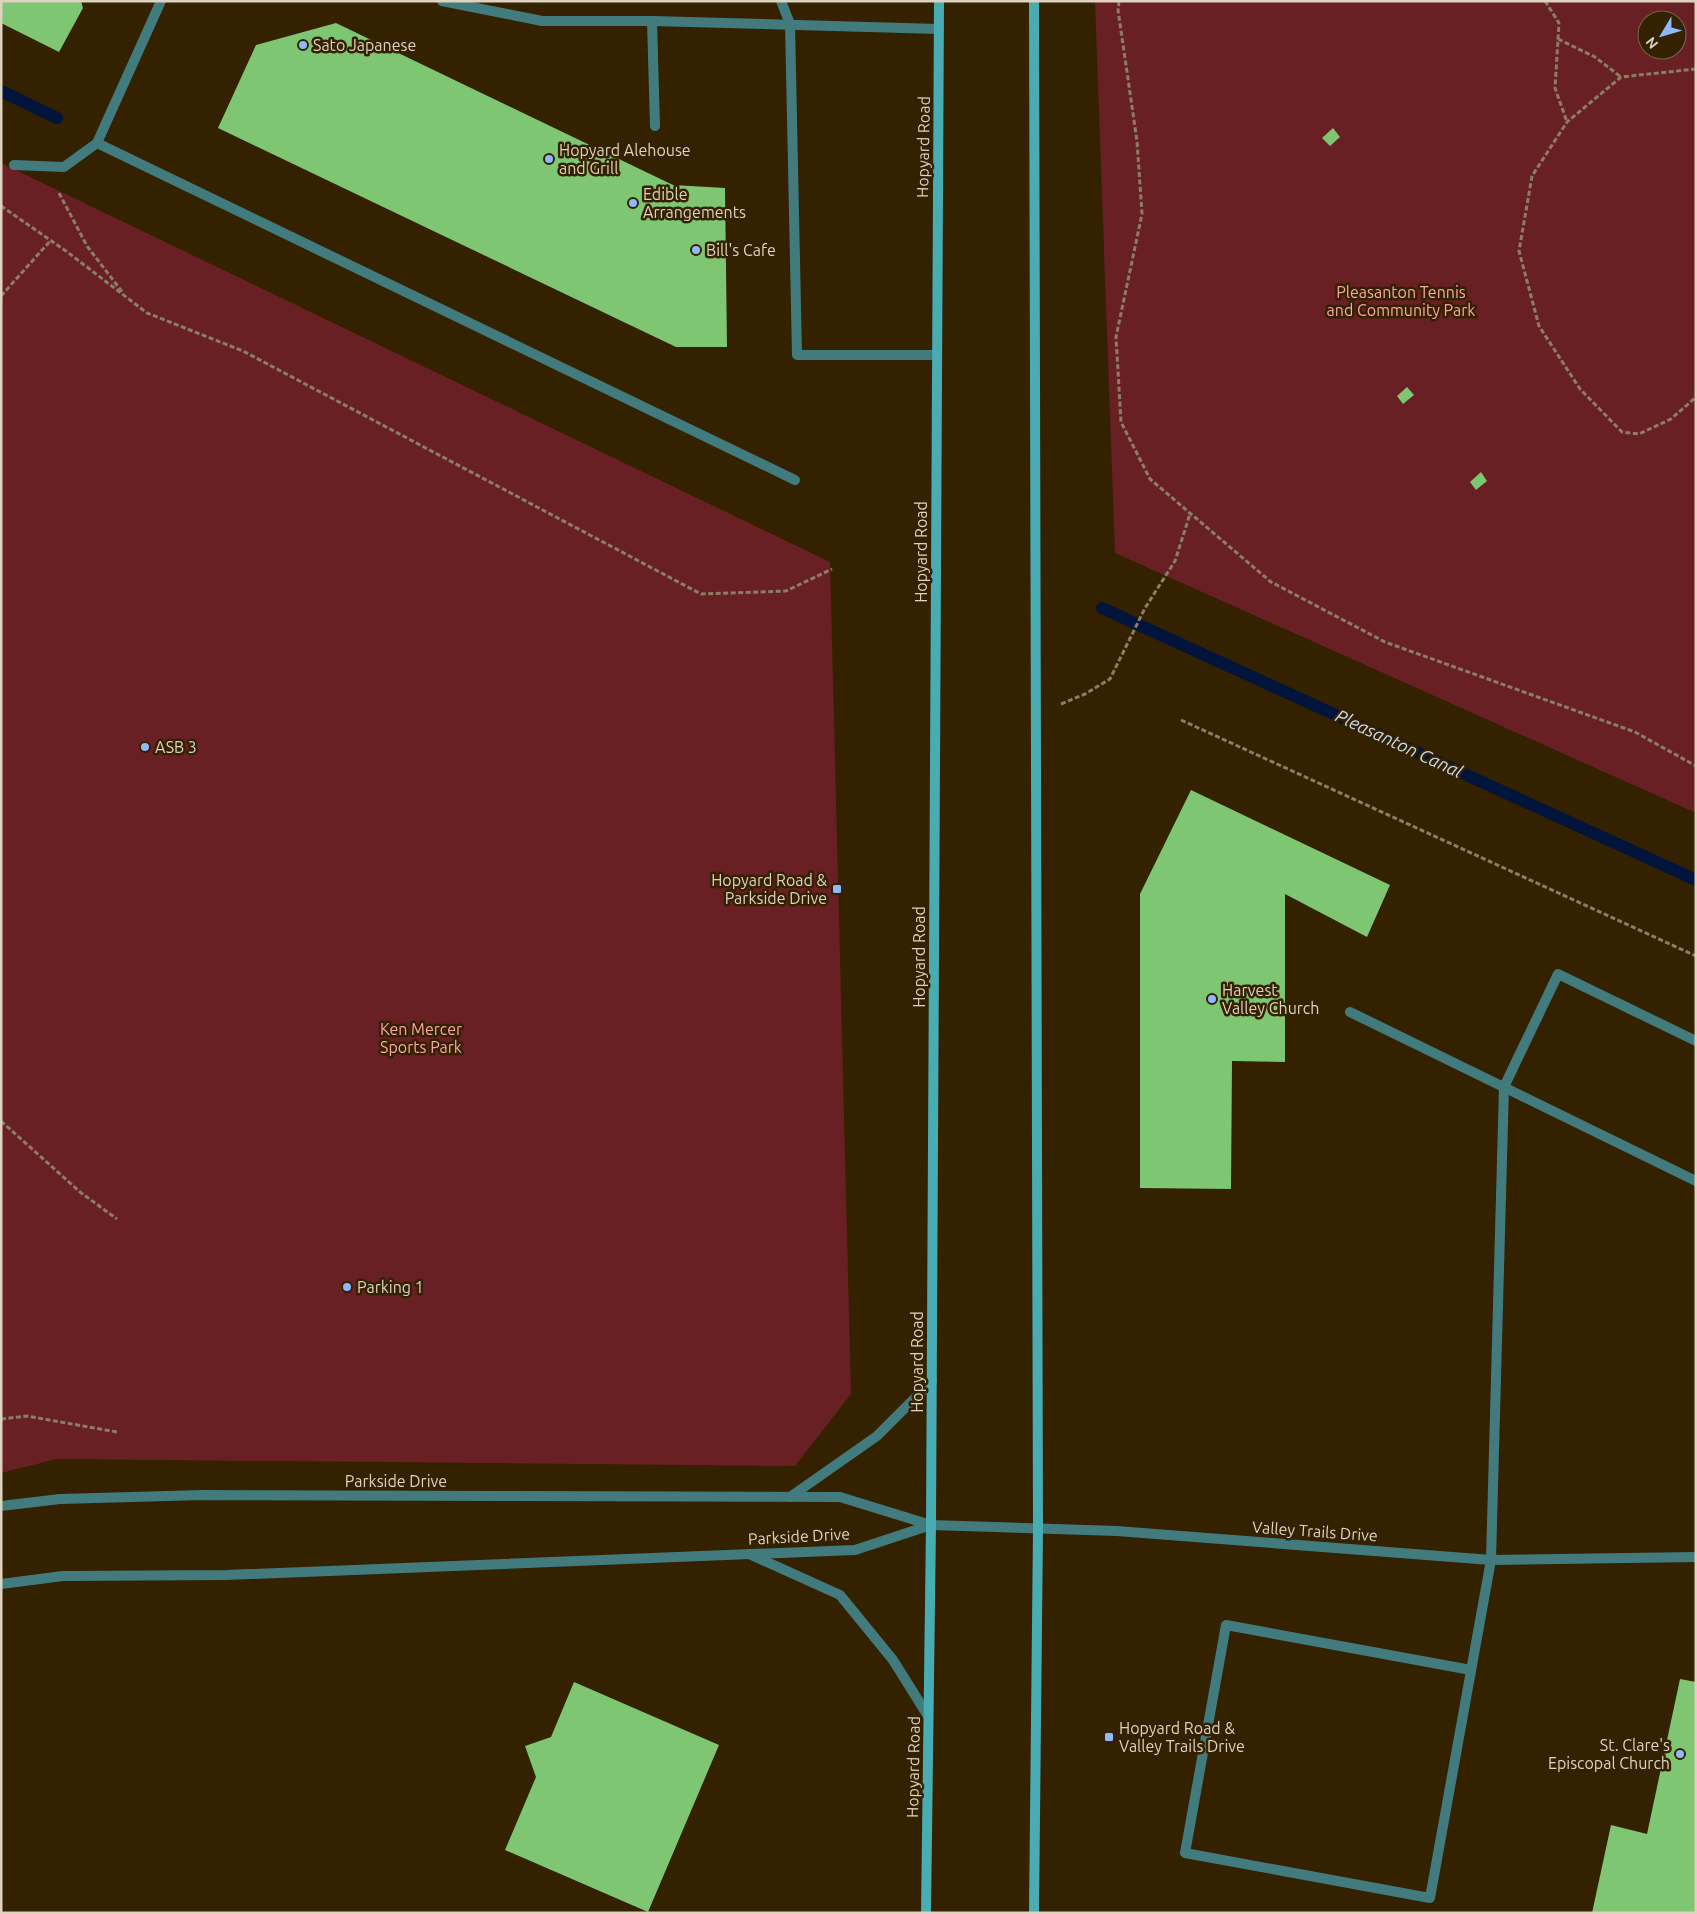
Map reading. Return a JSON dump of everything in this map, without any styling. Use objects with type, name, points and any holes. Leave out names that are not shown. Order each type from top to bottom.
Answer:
[{"type":"main road","name":"Hopyard Road","points":[[926,1913],[932,1381],[939,1]]},
{"type":"main road","points":[[1034,1],[1034,715],[1038,1529],[1034,1913]]},
{"type":"street","points":[[14,165],[46,168],[64,167],[97,144],[161,1]]},
{"type":"street","points":[[442,1],[542,21],[652,21],[939,29]]},
{"type":"street","points":[[781,1],[790,24],[797,355],[936,355]]},
{"type":"street","points":[[652,21],[655,126]]},
{"type":"street","points":[[97,144],[795,480]]},
{"type":"street","points":[[1471,1670],[1226,1625],[1185,1853],[1430,1898],[1491,1560],[1504,1087],[1558,974],[1696,1041]]},
{"type":"street","points":[[1350,1012],[1696,1181]]},
{"type":"street","points":[[790,1497],[877,1436],[932,1381]]},
{"type":"street","name":"Parkside Drive","points":[[1,1506],[60,1499],[203,1495],[840,1497],[931,1525]]},
{"type":"street","name":"Valley Trails Drive","points":[[931,1525],[1117,1531],[1491,1560],[1696,1557]]},
{"type":"street","name":"Parkside Drive","points":[[1,1584],[63,1576],[226,1575],[855,1550],[931,1525]]},
{"type":"street","points":[[749,1554],[840,1595],[893,1660],[928,1716]]},
{"type":"path","points":[[1119,1],[1118,10],[1137,141],[1142,214],[1116,338],[1121,422],[1150,479],[1271,582],[1385,642],[1635,732],[1696,766]]},
{"type":"path","points":[[1545,1],[1559,23],[1555,88],[1567,122]]},
{"type":"path","points":[[1558,39],[1595,57],[1621,77]]},
{"type":"path","points":[[1696,69],[1621,77],[1567,122],[1532,176],[1519,251],[1539,326],[1580,389],[1622,432],[1639,434],[1671,420],[1696,397]]},
{"type":"path","points":[[46,168],[87,246],[126,297]]},
{"type":"path","points":[[1,206],[50,240],[147,313],[243,351],[701,594],[786,591],[832,569]]},
{"type":"path","points":[[1,296],[50,240]]},
{"type":"path","points":[[1034,715],[1085,694],[1110,679],[1145,608],[1175,561],[1190,514]]},
{"type":"path","points":[[1181,720],[1696,956]]},
{"type":"path","points":[[1,1121],[80,1192],[117,1219]]},
{"type":"path","points":[[1,1419],[27,1416],[116,1432]]},
{"type":"green space","name":"Pleasanton Tennis and Community Park","points":[[1095,1],[1696,1],[1696,813],[1115,553]]},
{"type":"green space","name":"Ken Mercer Sports Park","points":[[1,163],[830,562],[851,1394],[795,1466],[57,1459],[1,1473]]},
{"type":"building","points":[[1,1],[81,1],[83,8],[59,52],[1,23]]},
{"type":"building","points":[[336,23],[673,185],[725,188],[727,347],[676,347],[218,128],[256,45]]},
{"type":"building","points":[[1333,128],[1340,137],[1330,146],[1322,138]]},
{"type":"building","points":[[1407,387],[1414,395],[1403,404],[1397,396]]},
{"type":"building","points":[[1481,472],[1487,481],[1476,490],[1470,482]]},
{"type":"building","name":"Harvest Valley Church","points":[[1191,790],[1390,885],[1367,937],[1285,894],[1285,1062],[1232,1061],[1231,1189],[1140,1188],[1140,894]]},
{"type":"building","name":"St. Clare's Episcopal Church","points":[[1680,1679],[1696,1682],[1696,1913],[1592,1913],[1611,1825],[1647,1834]]},
{"type":"building","points":[[574,1682],[719,1745],[648,1912],[505,1850],[536,1777],[525,1746],[551,1737]]},
{"type":"waterway","name":"Pleasanton Canal","points":[[1,91],[57,118]]},
{"type":"waterway","name":"Pleasanton Canal","points":[[1102,608],[1696,880]]},
{"type":"place","name":"Sato Japanese","points":[[303,45]]},
{"type":"place","name":"Hopyard Alehouse and Grill","points":[[549,159]]},
{"type":"place","name":"Edible Arrangements","points":[[633,203]]},
{"type":"place","name":"Bill's Cafe","points":[[696,250]]},
{"type":"place","name":"ASB 3","points":[[145,747]]},
{"type":"place","name":"Hopyard Road & Parkside Drive","points":[[837,889]]},
{"type":"place","name":"Harvest Valley Church","points":[[1212,999]]},
{"type":"place","name":"Parking 1","points":[[347,1287]]},
{"type":"place","name":"Hopyard Road & Valley Trails Drive","points":[[1109,1737]]},
{"type":"place","name":"St. Clare's Episcopal Church","points":[[1680,1754]]}]
